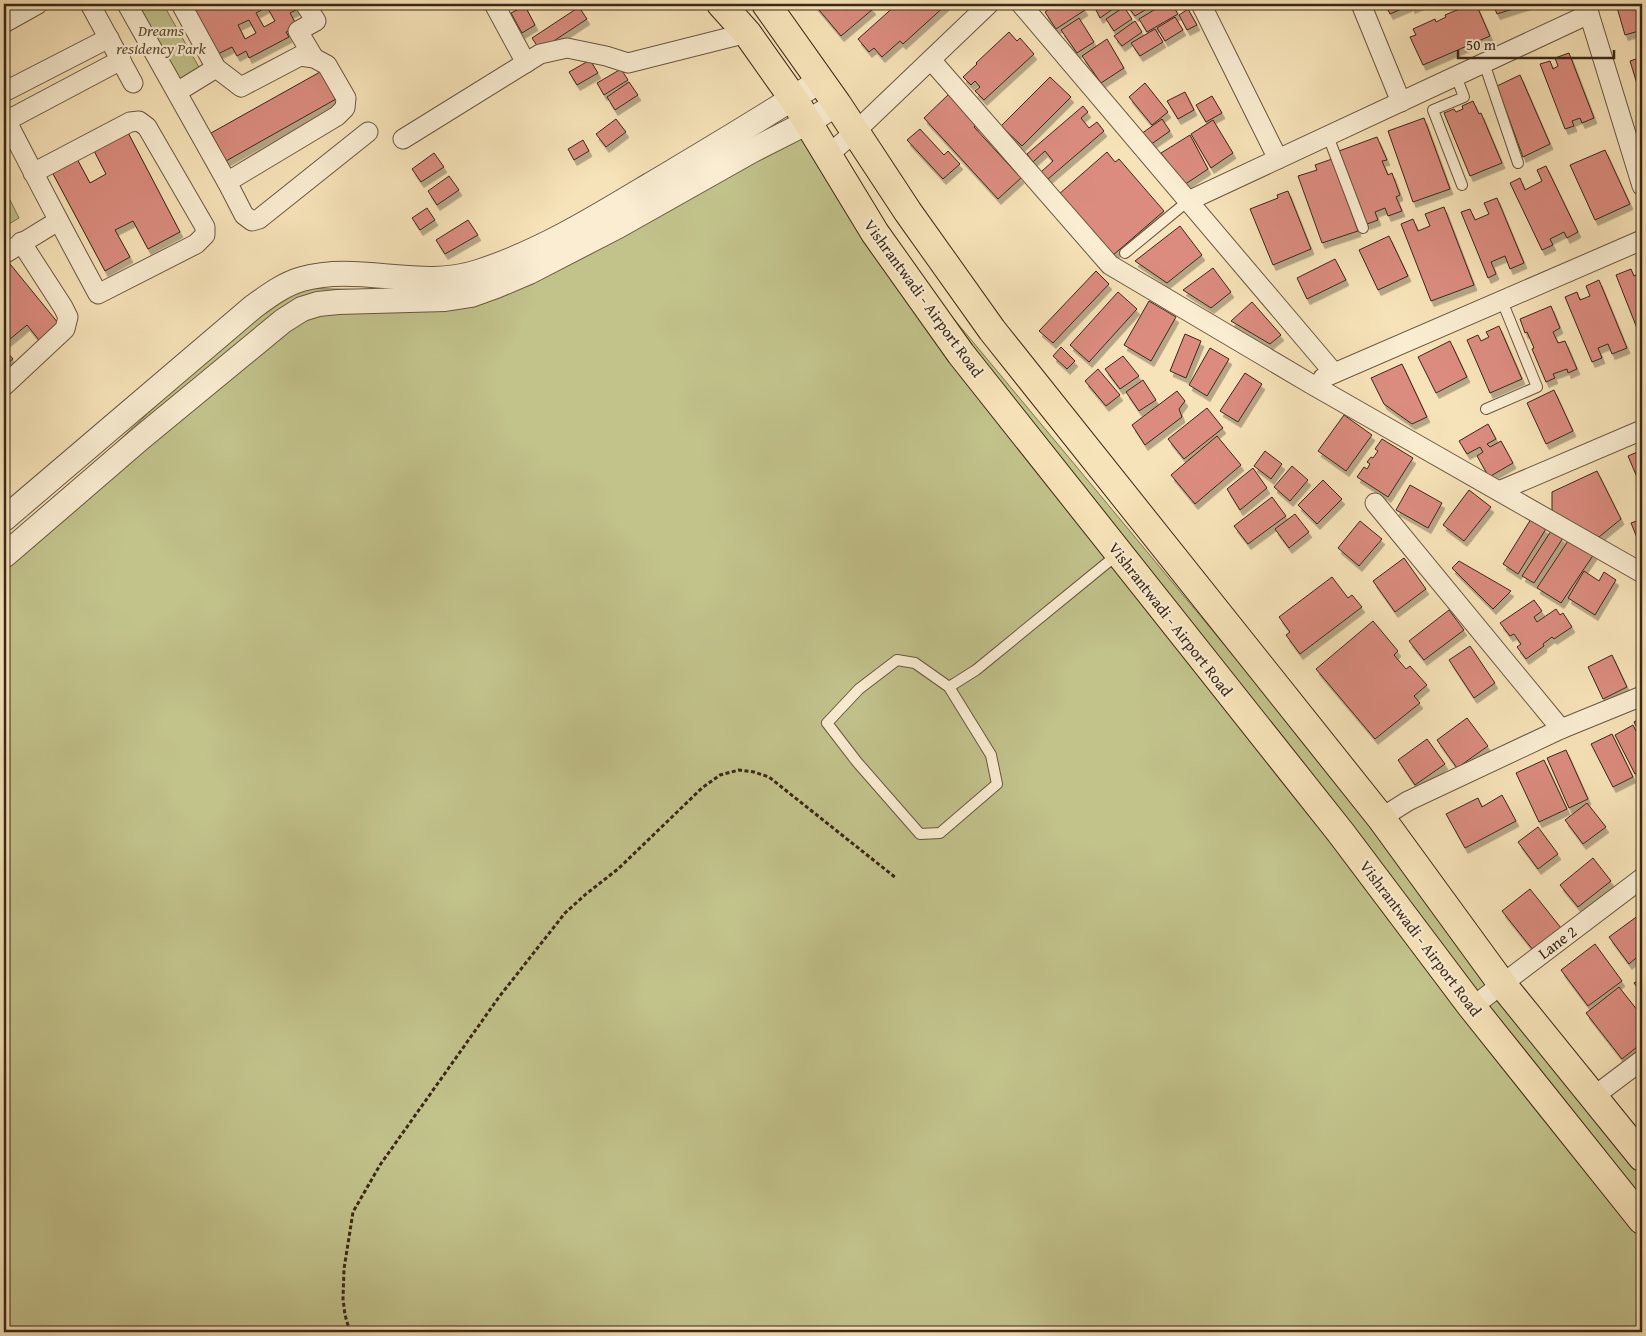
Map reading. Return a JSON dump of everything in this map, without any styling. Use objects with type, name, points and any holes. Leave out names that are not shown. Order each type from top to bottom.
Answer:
[{"type":"main road","name":"Vishrantwadi - Airport Road","points":[[721,4],[747,33],[793,98],[875,233],[961,354],[1346,840],[1472,1007],[1642,1220]]},
{"type":"main road","points":[[775,7],[908,212],[992,330],[1382,818],[1502,984],[1642,1157]]},
{"type":"street","points":[[4,23],[38,4]]},
{"type":"street","points":[[90,4],[133,83]]},
{"type":"street","points":[[127,4],[244,215],[252,221],[259,219],[368,132]]},
{"type":"street","points":[[181,4],[216,68],[241,87],[300,56],[314,58],[327,65],[346,98],[345,108],[337,116],[227,182]]},
{"type":"street","points":[[305,4],[316,21],[298,31],[314,58]]},
{"type":"street","points":[[494,4],[526,63]]},
{"type":"street","points":[[828,155],[856,131],[989,4]]},
{"type":"street","points":[[1021,4],[1334,373]]},
{"type":"street","points":[[1201,4],[1278,159]]},
{"type":"street","points":[[1361,4],[1401,102]]},
{"type":"street","points":[[1188,201],[1484,63],[1588,9],[1642,186]]},
{"type":"street","points":[[403,139],[540,54],[567,48],[606,56],[628,63],[747,33]]},
{"type":"street","points":[[4,92],[108,38]]},
{"type":"street","points":[[33,173],[130,122],[139,121],[148,127],[205,227],[206,235],[196,244],[98,294],[58,221],[33,173],[5,118],[121,60]]},
{"type":"street","points":[[930,60],[1110,265],[1311,384],[1642,573]]},
{"type":"street","points":[[177,92],[216,68]]},
{"type":"street","points":[[4,519],[253,307],[281,288],[301,279],[330,274],[352,273],[430,279],[457,278],[528,254],[597,216],[821,80]]},
{"type":"street","points":[[4,556],[141,438],[283,321],[302,309],[318,304],[338,302],[445,299],[472,295],[496,286],[528,272],[618,226],[751,151],[808,122],[837,104]]},
{"type":"street","points":[[4,254],[58,221]]},
{"type":"street","points":[[1311,384],[1642,240]]},
{"type":"street","points":[[4,386],[65,329],[68,317],[21,242]]},
{"type":"street","points":[[1499,491],[1642,430]]},
{"type":"street","points":[[1375,502],[1561,729]]},
{"type":"street","points":[[1382,818],[1408,800],[1561,729],[1642,696]]},
{"type":"street","name":"Lane 2","points":[[1472,1007],[1642,878]]},
{"type":"street","points":[[1594,1097],[1642,1060]]},
{"type":"lane","points":[[1484,63],[1518,163]]},
{"type":"lane","points":[[1456,76],[1464,97],[1432,110],[1462,185]]},
{"type":"lane","points":[[1328,136],[1363,228]]},
{"type":"lane","points":[[1125,253],[1188,201]]},
{"type":"lane","points":[[1486,409],[1537,386],[1502,301]]},
{"type":"lane","points":[[949,687],[976,670],[1119,553]]},
{"type":"lane","points":[[897,660],[915,663],[949,687],[991,755],[997,784],[940,833],[920,834],[857,762],[827,723],[859,689],[897,660]]},
{"type":"path","points":[[350,1332],[344,1315],[342,1299],[344,1269],[353,1212],[380,1165],[499,997],[565,913],[618,869],[702,788],[720,775],[739,770],[769,777],[896,878]]},
{"type":"green space","name":"Dreams residency Park","points":[[118,4],[163,4],[208,83],[174,102]]},
{"type":"green space","points":[[797,130],[1642,1148],[1642,1332],[4,1332],[4,549],[281,288],[438,291]]},
{"type":"green space","points":[[4,188],[19,218],[4,227]]},
{"type":"building","points":[[190,4],[296,4],[298,9],[290,13],[297,26],[286,32],[289,37],[249,58],[246,51],[237,56],[232,47],[218,54]],"holes":[[[267,7],[275,21],[264,27],[256,13]],[[249,20],[256,33],[245,39],[238,25]]]},
{"type":"building","points":[[814,4],[868,4],[873,9],[841,36]]},
{"type":"building","points":[[897,4],[947,4],[903,44],[900,41],[882,57],[874,48],[869,52],[858,39]]},
{"type":"building","points":[[1056,4],[1081,4],[1085,10],[1056,29],[1045,12]]},
{"type":"building","points":[[1097,4],[1120,4],[1100,18],[1094,6]]},
{"type":"building","points":[[1126,4],[1148,4],[1150,7],[1135,16]]},
{"type":"building","points":[[1164,4],[1172,4],[1178,14],[1147,32],[1139,19]]},
{"type":"building","points":[[1385,4],[1421,4],[1412,8],[1411,5],[1390,14]]},
{"type":"building","points":[[1471,4],[1476,4],[1490,36],[1423,65],[1410,37],[1416,35],[1413,29],[1435,19],[1436,22],[1446,17],[1445,15]]},
{"type":"building","points":[[1493,4],[1528,4],[1497,14]]},
{"type":"building","points":[[1616,4],[1642,4],[1642,30],[1625,35]]},
{"type":"building","points":[[525,6],[535,25],[522,33],[511,13]]},
{"type":"building","points":[[579,7],[587,19],[540,50],[532,38]]},
{"type":"building","points":[[1124,7],[1132,19],[1114,31],[1106,19]]},
{"type":"building","points":[[1188,9],[1197,25],[1187,30],[1179,15]]},
{"type":"building","points":[[1175,17],[1183,30],[1165,41],[1157,28]]},
{"type":"building","points":[[1079,18],[1094,42],[1077,53],[1061,30]]},
{"type":"building","points":[[1135,21],[1142,32],[1122,46],[1114,36]]},
{"type":"building","points":[[1155,29],[1163,42],[1140,56],[1131,43]]},
{"type":"building","points":[[1009,32],[1017,41],[1020,38],[1034,54],[984,100],[975,91],[980,87],[975,81],[971,85],[963,77]]},
{"type":"building","points":[[1107,39],[1124,68],[1101,83],[1082,56]]},
{"type":"building","points":[[1569,53],[1594,118],[1582,123],[1580,118],[1572,121],[1574,126],[1565,129],[1540,64],[1550,61],[1553,69],[1558,66],[1555,58]]},
{"type":"building","points":[[1642,57],[1642,100],[1630,61]]},
{"type":"building","points":[[590,60],[598,73],[577,85],[569,72]]},
{"type":"building","points":[[621,69],[628,80],[604,95],[597,83]]},
{"type":"building","points":[[320,72],[336,99],[226,161],[211,133]]},
{"type":"building","points":[[1520,75],[1550,144],[1523,157],[1497,86]]},
{"type":"building","points":[[1050,77],[1071,97],[1022,146],[1001,126]]},
{"type":"building","points":[[629,82],[638,95],[615,110],[607,97]]},
{"type":"building","points":[[1145,83],[1168,112],[1152,125],[1129,97]]},
{"type":"building","points":[[1185,92],[1194,110],[1178,119],[1167,101]]},
{"type":"building","points":[[949,94],[977,124],[974,127],[1021,178],[998,199],[924,118]]},
{"type":"building","points":[[1212,96],[1222,113],[1206,122],[1196,105]]},
{"type":"building","points":[[1473,101],[1479,114],[1481,113],[1502,163],[1470,176],[1444,113],[1454,109],[1456,112],[1463,109],[1462,106]]},
{"type":"building","points":[[1083,106],[1088,112],[1081,118],[1089,128],[1097,122],[1104,131],[1048,179],[1041,172],[1053,161],[1045,151],[1033,162],[1027,154]]},
{"type":"building","points":[[1424,118],[1450,189],[1413,202],[1388,131]]},
{"type":"building","points":[[616,119],[626,132],[606,147],[596,134]]},
{"type":"building","points":[[1162,119],[1170,131],[1150,145],[1141,134]]},
{"type":"building","points":[[1213,120],[1233,153],[1211,168],[1191,134]]},
{"type":"building","points":[[125,127],[180,232],[148,249],[133,221],[115,230],[130,257],[105,271],[51,170],[76,157],[90,183],[106,174],[91,145]]},
{"type":"building","points":[[920,129],[944,155],[948,151],[960,164],[943,179],[907,140]]},
{"type":"building","points":[[1190,135],[1208,169],[1184,185],[1161,153]]},
{"type":"building","points":[[1377,137],[1387,160],[1382,161],[1388,175],[1392,173],[1400,195],[1396,197],[1402,211],[1388,216],[1385,208],[1375,212],[1378,220],[1367,224],[1339,151]]},
{"type":"building","points":[[583,140],[589,151],[574,160],[568,149]]},
{"type":"building","points":[[1605,150],[1630,204],[1595,220],[1570,165]]},
{"type":"building","points":[[1107,152],[1115,162],[1119,159],[1164,211],[1112,256],[1058,195]]},
{"type":"building","points":[[434,153],[444,167],[421,182],[412,169]]},
{"type":"building","points":[[1332,159],[1358,231],[1322,243],[1298,176],[1317,170],[1315,165]]},
{"type":"building","points":[[1546,166],[1578,232],[1567,238],[1564,232],[1550,239],[1553,245],[1542,250],[1510,183],[1520,178],[1525,190],[1542,181],[1537,170]]},
{"type":"building","points":[[449,176],[459,190],[437,205],[428,191]]},
{"type":"building","points":[[1288,191],[1311,249],[1273,265],[1250,209],[1278,198],[1277,195]]},
{"type":"building","points":[[1497,198],[1524,263],[1510,269],[1505,256],[1491,262],[1496,274],[1488,278],[1461,212],[1470,209],[1475,220],[1489,214],[1484,203]]},
{"type":"building","points":[[1444,207],[1474,285],[1431,301],[1401,224],[1413,219],[1418,231],[1430,226],[1425,214]]},
{"type":"building","points":[[427,208],[435,220],[420,230],[412,218]]},
{"type":"building","points":[[468,220],[478,235],[445,254],[436,240]]},
{"type":"building","points":[[1180,226],[1202,255],[1167,283],[1135,261]]},
{"type":"building","points":[[1389,236],[1408,276],[1378,290],[1359,250]]},
{"type":"building","points":[[6,259],[63,329],[43,345],[27,325],[4,344],[4,261]]},
{"type":"building","points":[[1335,259],[1346,280],[1307,299],[1297,278]]},
{"type":"building","points":[[1213,268],[1231,292],[1211,308],[1183,290]]},
{"type":"building","points":[[1631,269],[1634,276],[1642,272],[1642,341],[1616,275]]},
{"type":"building","points":[[1096,271],[1109,284],[1053,343],[1039,331]]},
{"type":"building","points":[[1599,280],[1627,348],[1612,354],[1608,344],[1598,348],[1602,358],[1592,362],[1565,297],[1577,292],[1580,300],[1590,296],[1586,286]]},
{"type":"building","points":[[1118,292],[1137,309],[1089,362],[1070,345]]},
{"type":"building","points":[[1149,301],[1176,317],[1151,361],[1124,345]]},
{"type":"building","points":[[1252,302],[1281,335],[1270,344],[1231,321]]},
{"type":"building","points":[[1551,306],[1560,328],[1553,332],[1558,343],[1565,341],[1577,369],[1568,373],[1567,369],[1553,374],[1555,378],[1546,382],[1532,349],[1534,348],[1527,332],[1525,333],[1520,319]]},
{"type":"building","points":[[1499,326],[1522,379],[1490,393],[1467,340],[1478,335],[1481,341],[1489,337],[1486,332]]},
{"type":"building","points":[[1185,334],[1201,341],[1186,378],[1170,371]]},
{"type":"building","points":[[1450,341],[1467,377],[1436,393],[1418,357]]},
{"type":"building","points":[[1061,347],[1075,361],[1067,369],[1053,356]]},
{"type":"building","points":[[4,348],[13,359],[4,366]]},
{"type":"building","points":[[1210,348],[1229,359],[1207,396],[1189,385]]},
{"type":"building","points":[[1123,356],[1139,376],[1120,389],[1105,369]]},
{"type":"building","points":[[1402,364],[1427,417],[1412,424],[1384,404],[1371,378]]},
{"type":"building","points":[[1098,369],[1120,395],[1106,406],[1085,381]]},
{"type":"building","points":[[1245,373],[1262,384],[1238,422],[1220,411]]},
{"type":"building","points":[[1143,380],[1156,400],[1139,411],[1126,392]]},
{"type":"building","points":[[1554,390],[1573,431],[1546,444],[1527,403]]},
{"type":"building","points":[[1177,391],[1185,401],[1179,409],[1182,417],[1145,445],[1132,425]]},
{"type":"building","points":[[1207,408],[1223,428],[1184,459],[1168,439]]},
{"type":"building","points":[[1344,415],[1372,435],[1346,471],[1318,451]]},
{"type":"building","points":[[1488,424],[1496,439],[1487,444],[1490,447],[1501,441],[1513,463],[1489,477],[1477,456],[1483,452],[1480,447],[1467,454],[1459,441]]},
{"type":"building","points":[[1217,436],[1241,465],[1195,504],[1171,475]]},
{"type":"building","points":[[1382,439],[1413,458],[1388,497],[1357,477],[1364,467],[1367,469],[1370,464],[1367,462],[1378,451],[1375,449]]},
{"type":"building","points":[[1642,450],[1642,489],[1628,456]]},
{"type":"building","points":[[1265,451],[1282,464],[1271,479],[1254,466]]},
{"type":"building","points":[[1292,466],[1308,480],[1290,501],[1274,487]]},
{"type":"building","points":[[1253,468],[1267,488],[1240,510],[1227,489]]},
{"type":"building","points":[[1597,471],[1621,519],[1599,537],[1552,512],[1552,492]]},
{"type":"building","points":[[1323,480],[1342,499],[1317,524],[1298,505]]},
{"type":"building","points":[[1410,485],[1442,503],[1428,528],[1396,510]]},
{"type":"building","points":[[1469,490],[1491,507],[1464,541],[1443,525]]},
{"type":"building","points":[[1272,497],[1286,516],[1248,544],[1234,526]]},
{"type":"building","points":[[1295,514],[1309,532],[1289,548],[1275,529]]},
{"type":"building","points":[[1531,519],[1546,529],[1518,574],[1503,564]]},
{"type":"building","points":[[1642,519],[1642,550],[1631,523]]},
{"type":"building","points":[[1360,521],[1382,539],[1359,566],[1338,548]]},
{"type":"building","points":[[1551,531],[1563,538],[1534,583],[1522,576]]},
{"type":"building","points":[[1570,538],[1594,554],[1561,603],[1537,588]]},
{"type":"building","points":[[1404,558],[1426,589],[1395,612],[1373,581]]},
{"type":"building","points":[[1459,561],[1511,591],[1493,609],[1452,568]]},
{"type":"building","points":[[1584,571],[1599,581],[1604,572],[1616,580],[1595,615],[1568,598]]},
{"type":"building","points":[[1332,577],[1348,598],[1352,595],[1362,607],[1300,654],[1286,635],[1290,632],[1279,617]]},
{"type":"building","points":[[1534,600],[1542,611],[1534,617],[1537,622],[1556,609],[1560,615],[1563,613],[1572,627],[1554,639],[1552,637],[1543,644],[1544,646],[1526,659],[1517,647],[1521,644],[1514,634],[1510,636],[1500,623]]},
{"type":"building","points":[[1449,610],[1464,630],[1424,660],[1409,641]]},
{"type":"building","points":[[1373,621],[1398,651],[1394,655],[1406,669],[1410,666],[1427,685],[1414,696],[1420,703],[1375,739],[1316,669]]},
{"type":"building","points":[[1470,646],[1495,683],[1474,698],[1449,660]]},
{"type":"building","points":[[1612,655],[1627,687],[1603,699],[1588,667]]},
{"type":"building","points":[[1642,717],[1642,738],[1634,722]]},
{"type":"building","points":[[1467,718],[1488,746],[1457,768],[1437,740]]},
{"type":"building","points":[[1633,725],[1642,743],[1642,771],[1635,774],[1615,735]]},
{"type":"building","points":[[1612,734],[1633,777],[1613,787],[1591,744]]},
{"type":"building","points":[[1427,739],[1445,764],[1415,785],[1398,760]]},
{"type":"building","points":[[1566,750],[1588,799],[1569,808],[1547,758]]},
{"type":"building","points":[[1544,760],[1567,809],[1539,822],[1516,773]]},
{"type":"building","points":[[1502,795],[1516,821],[1465,848],[1446,814],[1478,798],[1482,807]]},
{"type":"building","points":[[1587,803],[1606,827],[1583,844],[1565,820]]},
{"type":"building","points":[[1538,827],[1558,854],[1538,869],[1518,842]]},
{"type":"building","points":[[1593,858],[1611,881],[1578,907],[1560,885]]},
{"type":"building","points":[[1530,889],[1561,928],[1533,950],[1502,911]]},
{"type":"building","points":[[1639,915],[1642,919],[1642,953],[1629,964],[1609,937]]},
{"type":"building","points":[[1595,944],[1622,981],[1588,1006],[1561,970]]},
{"type":"building","points":[[1642,978],[1642,994],[1634,983]]},
{"type":"building","points":[[1619,987],[1642,1016],[1642,1043],[1622,1059],[1586,1013]]}]
